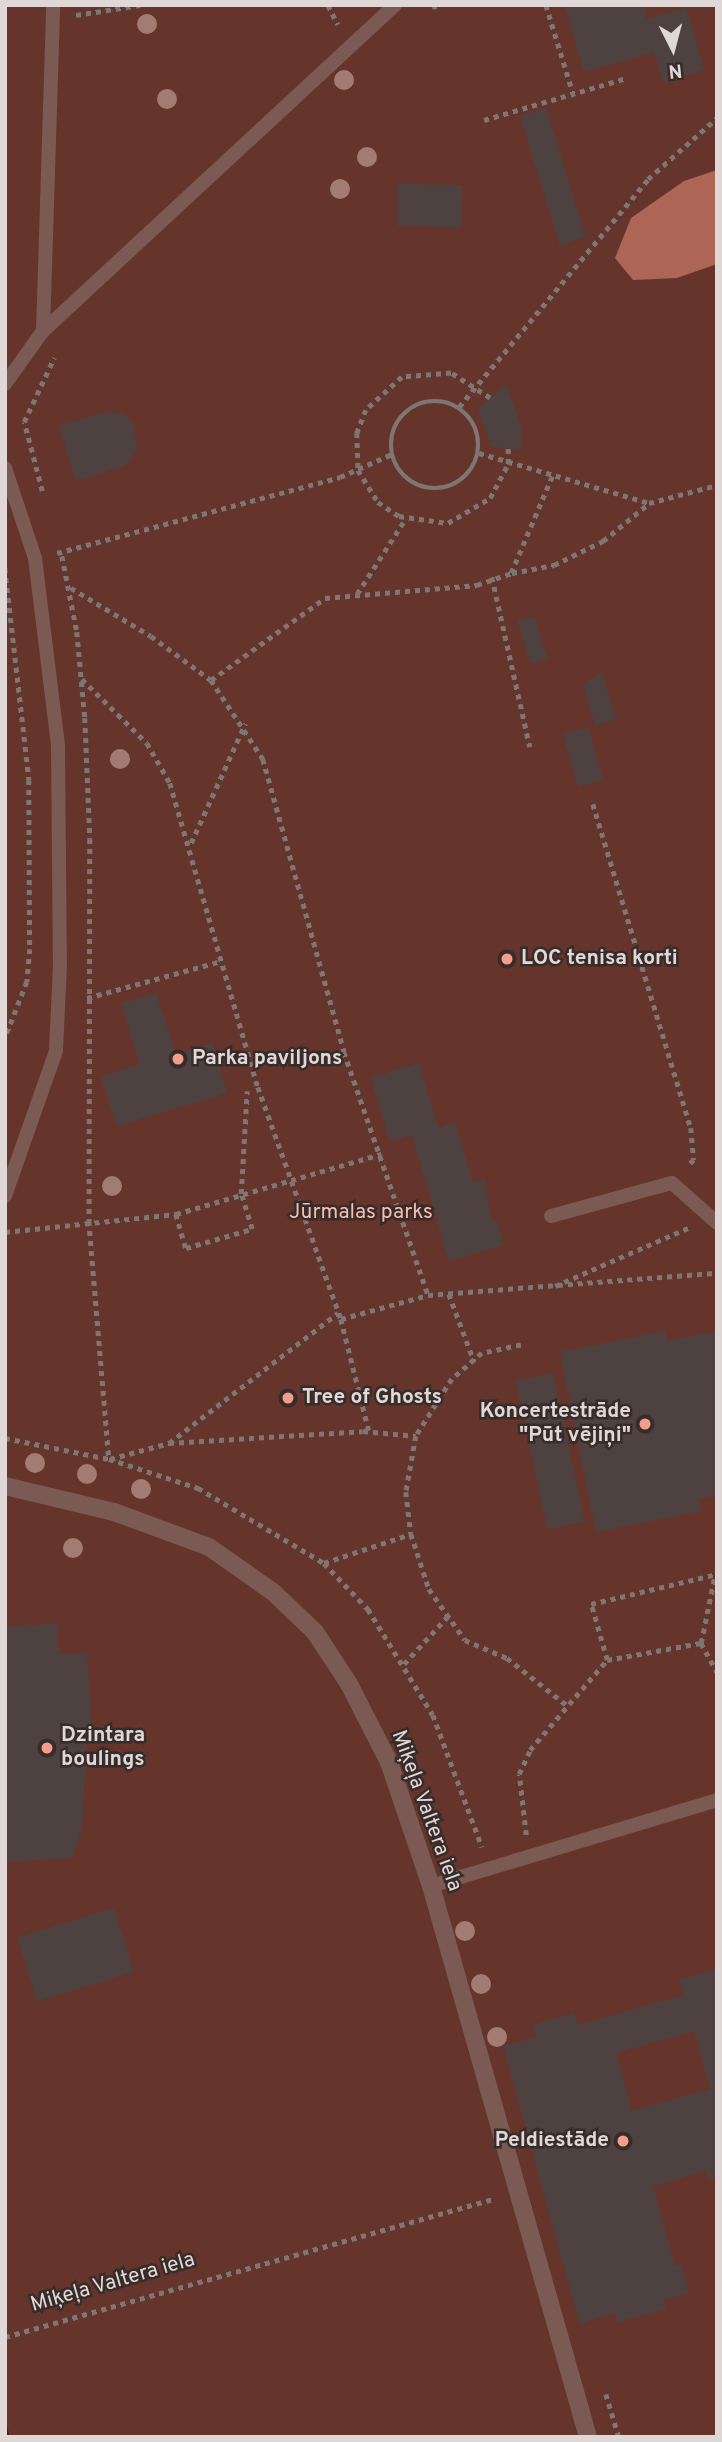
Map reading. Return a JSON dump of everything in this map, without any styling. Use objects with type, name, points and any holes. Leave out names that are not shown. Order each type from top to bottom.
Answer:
[{"type":"street","name":"Miķeļa Valtera iela","points":[[5,1486],[114,1512],[209,1547],[273,1592],[315,1632],[349,1684],[389,1762],[431,1886],[516,2192],[588,2437]]},
{"type":"lane","points":[[5,384],[43,331],[395,5]]},
{"type":"lane","points":[[43,331],[53,12]]},
{"type":"lane","points":[[5,468],[35,558],[58,746],[61,965],[56,1051],[5,1196]]},
{"type":"lane","points":[[551,1216],[672,1183],[714,1220]]},
{"type":"lane","points":[[431,1886],[717,1800]]},
{"type":"path","points":[[53,12],[140,5]]},
{"type":"path","points":[[260,5],[307,5]]},
{"type":"path","points":[[432,8],[440,5]]},
{"type":"path","points":[[546,5],[573,93]]},
{"type":"path","points":[[484,120],[626,78]]},
{"type":"path","points":[[459,407],[648,179],[717,118]]},
{"type":"path","points":[[490,398],[477,387],[451,373],[427,371],[381,390],[357,433],[358,470],[378,502],[406,518],[448,523],[471,513],[502,483],[508,464],[508,448]]},
{"type":"path","points":[[431,401],[459,407],[476,427],[479,453],[467,477],[443,489],[405,478],[392,454],[391,439],[404,413],[431,401]]},
{"type":"path","points":[[479,453],[508,464],[553,474],[649,503]]},
{"type":"path","points":[[35,558],[358,470],[392,454]]},
{"type":"path","points":[[511,573],[553,474]]},
{"type":"path","points":[[211,680],[325,598],[477,585],[492,577],[554,565],[603,541],[649,503],[717,485]]},
{"type":"path","points":[[357,595],[406,518]]},
{"type":"path","points":[[5,568],[28,767],[30,936],[27,982],[5,1038]]},
{"type":"path","points":[[492,577],[530,747]]},
{"type":"path","points":[[71,588],[151,636],[211,680],[245,724],[263,759],[344,1052],[428,1295]]},
{"type":"path","points":[[81,678],[146,743],[170,783],[191,844],[220,961],[290,1179],[341,1319],[369,1431]]},
{"type":"path","points":[[191,844],[245,724]]},
{"type":"path","points":[[593,804],[691,1128],[694,1160],[672,1183]]},
{"type":"path","points":[[87,998],[220,961]]},
{"type":"path","points":[[176,1214],[186,1248],[252,1229],[241,1194],[247,1091]]},
{"type":"path","points":[[5,1231],[176,1214],[380,1154]]},
{"type":"path","points":[[554,1287],[714,1220]]},
{"type":"path","points":[[341,1319],[428,1295],[717,1273]]},
{"type":"path","points":[[449,1294],[474,1361]]},
{"type":"path","points":[[169,1443],[338,1313]]},
{"type":"path","points":[[521,1345],[482,1353],[452,1379],[416,1436],[406,1492],[411,1534],[429,1589],[465,1640],[507,1658],[568,1706]]},
{"type":"path","points":[[5,1438],[109,1459],[169,1443],[369,1431],[416,1436]]},
{"type":"path","points":[[324,1563],[411,1534]]},
{"type":"path","points":[[607,1660],[591,1604],[716,1574],[701,1643],[717,1672]]},
{"type":"path","points":[[404,1664],[448,1616]]},
{"type":"path","points":[[528,1856],[519,1774],[530,1750],[607,1660],[701,1643]]},
{"type":"path","name":"Miķeļa Valtera iela","points":[[5,2337],[516,2192]]},
{"type":"green space","name":"Jūrmalas parks","points":[[5,5],[717,5],[717,2437],[10,2437],[5,2420]]},
{"type":"shaded area","points":[[717,170],[717,264],[677,278],[633,280],[615,258],[631,218],[684,181]]},
{"type":"building","points":[[565,5],[643,5],[647,19],[686,8],[704,70],[663,82],[654,52],[584,72]]},
{"type":"building","points":[[546,108],[585,237],[560,245],[520,116]]},
{"type":"building","points":[[398,184],[462,185],[461,227],[397,226]]},
{"type":"building","points":[[506,384],[521,425],[522,450],[491,446],[478,408]]},
{"type":"building","points":[[106,412],[121,413],[133,422],[137,451],[124,466],[76,481],[59,426]]},
{"type":"building","points":[[534,616],[547,658],[531,663],[518,621]]},
{"type":"building","points":[[602,672],[616,719],[595,725],[583,685]]},
{"type":"building","points":[[588,727],[603,780],[578,787],[563,734]]},
{"type":"building","name":"Parka paviljons","points":[[156,993],[176,1054],[213,1043],[227,1093],[117,1126],[101,1077],[140,1064],[121,1004]]},
{"type":"building","points":[[419,1063],[438,1128],[455,1122],[473,1183],[485,1180],[491,1221],[496,1219],[504,1245],[449,1261],[412,1135],[390,1141],[371,1078]]},
{"type":"building","name":"Koncertestrāde \"Pūt vējiņi\"","points":[[665,1331],[667,1341],[717,1331],[717,1496],[699,1499],[701,1511],[596,1532],[560,1352]]},
{"type":"building","points":[[553,1373],[585,1522],[547,1530],[516,1381]]},
{"type":"building","name":"Dzintara boulings","points":[[57,1623],[59,1654],[87,1652],[92,1732],[87,1733],[82,1827],[72,1858],[5,1862],[5,1627]]},
{"type":"building","points":[[114,1908],[134,1972],[37,2002],[17,1938]]},
{"type":"building","name":"Peldiestāde","points":[[717,1969],[717,2177],[708,2179],[706,2171],[653,2186],[675,2266],[681,2264],[689,2293],[664,2300],[666,2309],[618,2322],[615,2313],[580,2324],[503,2046],[537,2037],[533,2025],[574,2013],[578,2025],[684,1995],[679,1980]],"holes":[[[694,2031],[710,2089],[632,2111],[616,2053]]]},
{"type":"place","name":"LOC tenisa korti","points":[[507,959]]},
{"type":"place","name":"Parka paviljons","points":[[178,1059]]},
{"type":"place","name":"Tree of Ghosts","points":[[288,1398]]},
{"type":"place","name":"Koncertestrāde \"Pūt vējiņi\"","points":[[645,1424]]},
{"type":"place","name":"Dzintara boulings","points":[[47,1748]]},
{"type":"place","name":"Peldiestāde","points":[[623,2141]]}]
